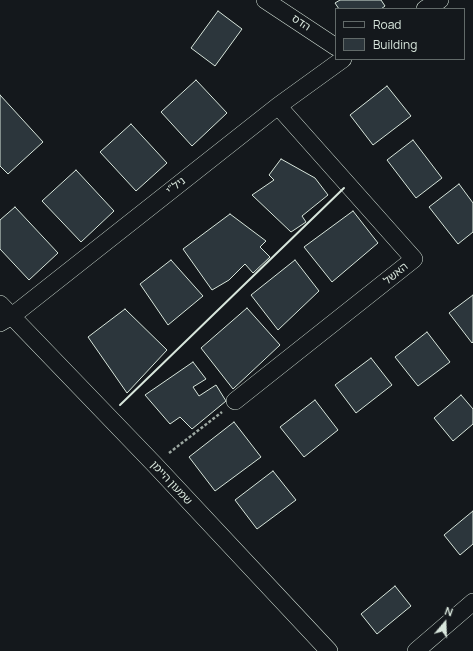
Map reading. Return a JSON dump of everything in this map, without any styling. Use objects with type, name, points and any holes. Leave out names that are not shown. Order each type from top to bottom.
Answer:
[{"type":"street","name":"הדס","points":[[265,0],[335,46]]},
{"type":"street","points":[[427,8],[440,0]]},
{"type":"street","name":"ניל\"י","points":[[6,319],[278,106],[342,60]]},
{"type":"street","name":"האשל","points":[[236,401],[414,259],[278,106]]},
{"type":"street","name":"שמעון היימן","points":[[0,304],[6,319],[155,465],[329,651]]},
{"type":"street","points":[[416,651],[473,602]]},
{"type":"path","points":[[155,465],[236,401]]},
{"type":"building","points":[[340,0],[381,0],[385,6],[382,8],[338,8],[335,3]]},
{"type":"building","points":[[218,11],[242,29],[215,66],[191,48]]},
{"type":"building","points":[[196,80],[227,113],[192,146],[161,112]]},
{"type":"building","points":[[387,86],[411,116],[373,145],[350,115]]},
{"type":"building","points":[[0,95],[43,142],[8,174],[0,166]]},
{"type":"building","points":[[131,124],[167,163],[136,191],[100,152]]},
{"type":"building","points":[[413,140],[442,178],[416,198],[387,160]]},
{"type":"building","points":[[281,159],[315,178],[328,195],[302,216],[306,222],[291,232],[252,195],[274,180],[269,175]]},
{"type":"building","points":[[76,170],[114,211],[81,242],[42,201]]},
{"type":"building","points":[[459,184],[473,203],[473,232],[458,244],[429,207]]},
{"type":"building","points":[[15,207],[58,253],[29,280],[0,249],[0,220]]},
{"type":"building","points":[[353,211],[378,243],[332,282],[304,247]]},
{"type":"building","points":[[230,214],[266,241],[260,247],[270,257],[253,273],[245,264],[229,280],[212,290],[183,249]]},
{"type":"building","points":[[171,260],[203,296],[168,325],[140,284]]},
{"type":"building","points":[[295,260],[319,291],[278,330],[251,295]]},
{"type":"building","points":[[473,295],[473,342],[472,343],[449,313]]},
{"type":"building","points":[[247,308],[280,345],[233,389],[201,348]]},
{"type":"building","points":[[125,309],[167,350],[127,393],[88,337]]},
{"type":"building","points":[[427,332],[450,362],[418,386],[395,357]]},
{"type":"building","points":[[371,358],[392,385],[356,413],[335,385]]},
{"type":"building","points":[[193,362],[206,379],[193,387],[199,396],[216,385],[226,401],[192,429],[180,417],[170,424],[145,395]]},
{"type":"building","points":[[461,395],[473,409],[473,424],[453,441],[434,418]]},
{"type":"building","points":[[315,400],[338,430],[304,457],[280,427]]},
{"type":"building","points":[[234,422],[261,457],[215,491],[189,457]]},
{"type":"building","points":[[273,471],[296,500],[257,529],[235,500]]},
{"type":"building","points":[[473,511],[473,544],[460,555],[444,535]]},
{"type":"building","points":[[395,586],[411,606],[377,634],[361,614]]},
{"type":"wall","points":[[120,405],[344,188]]}]
